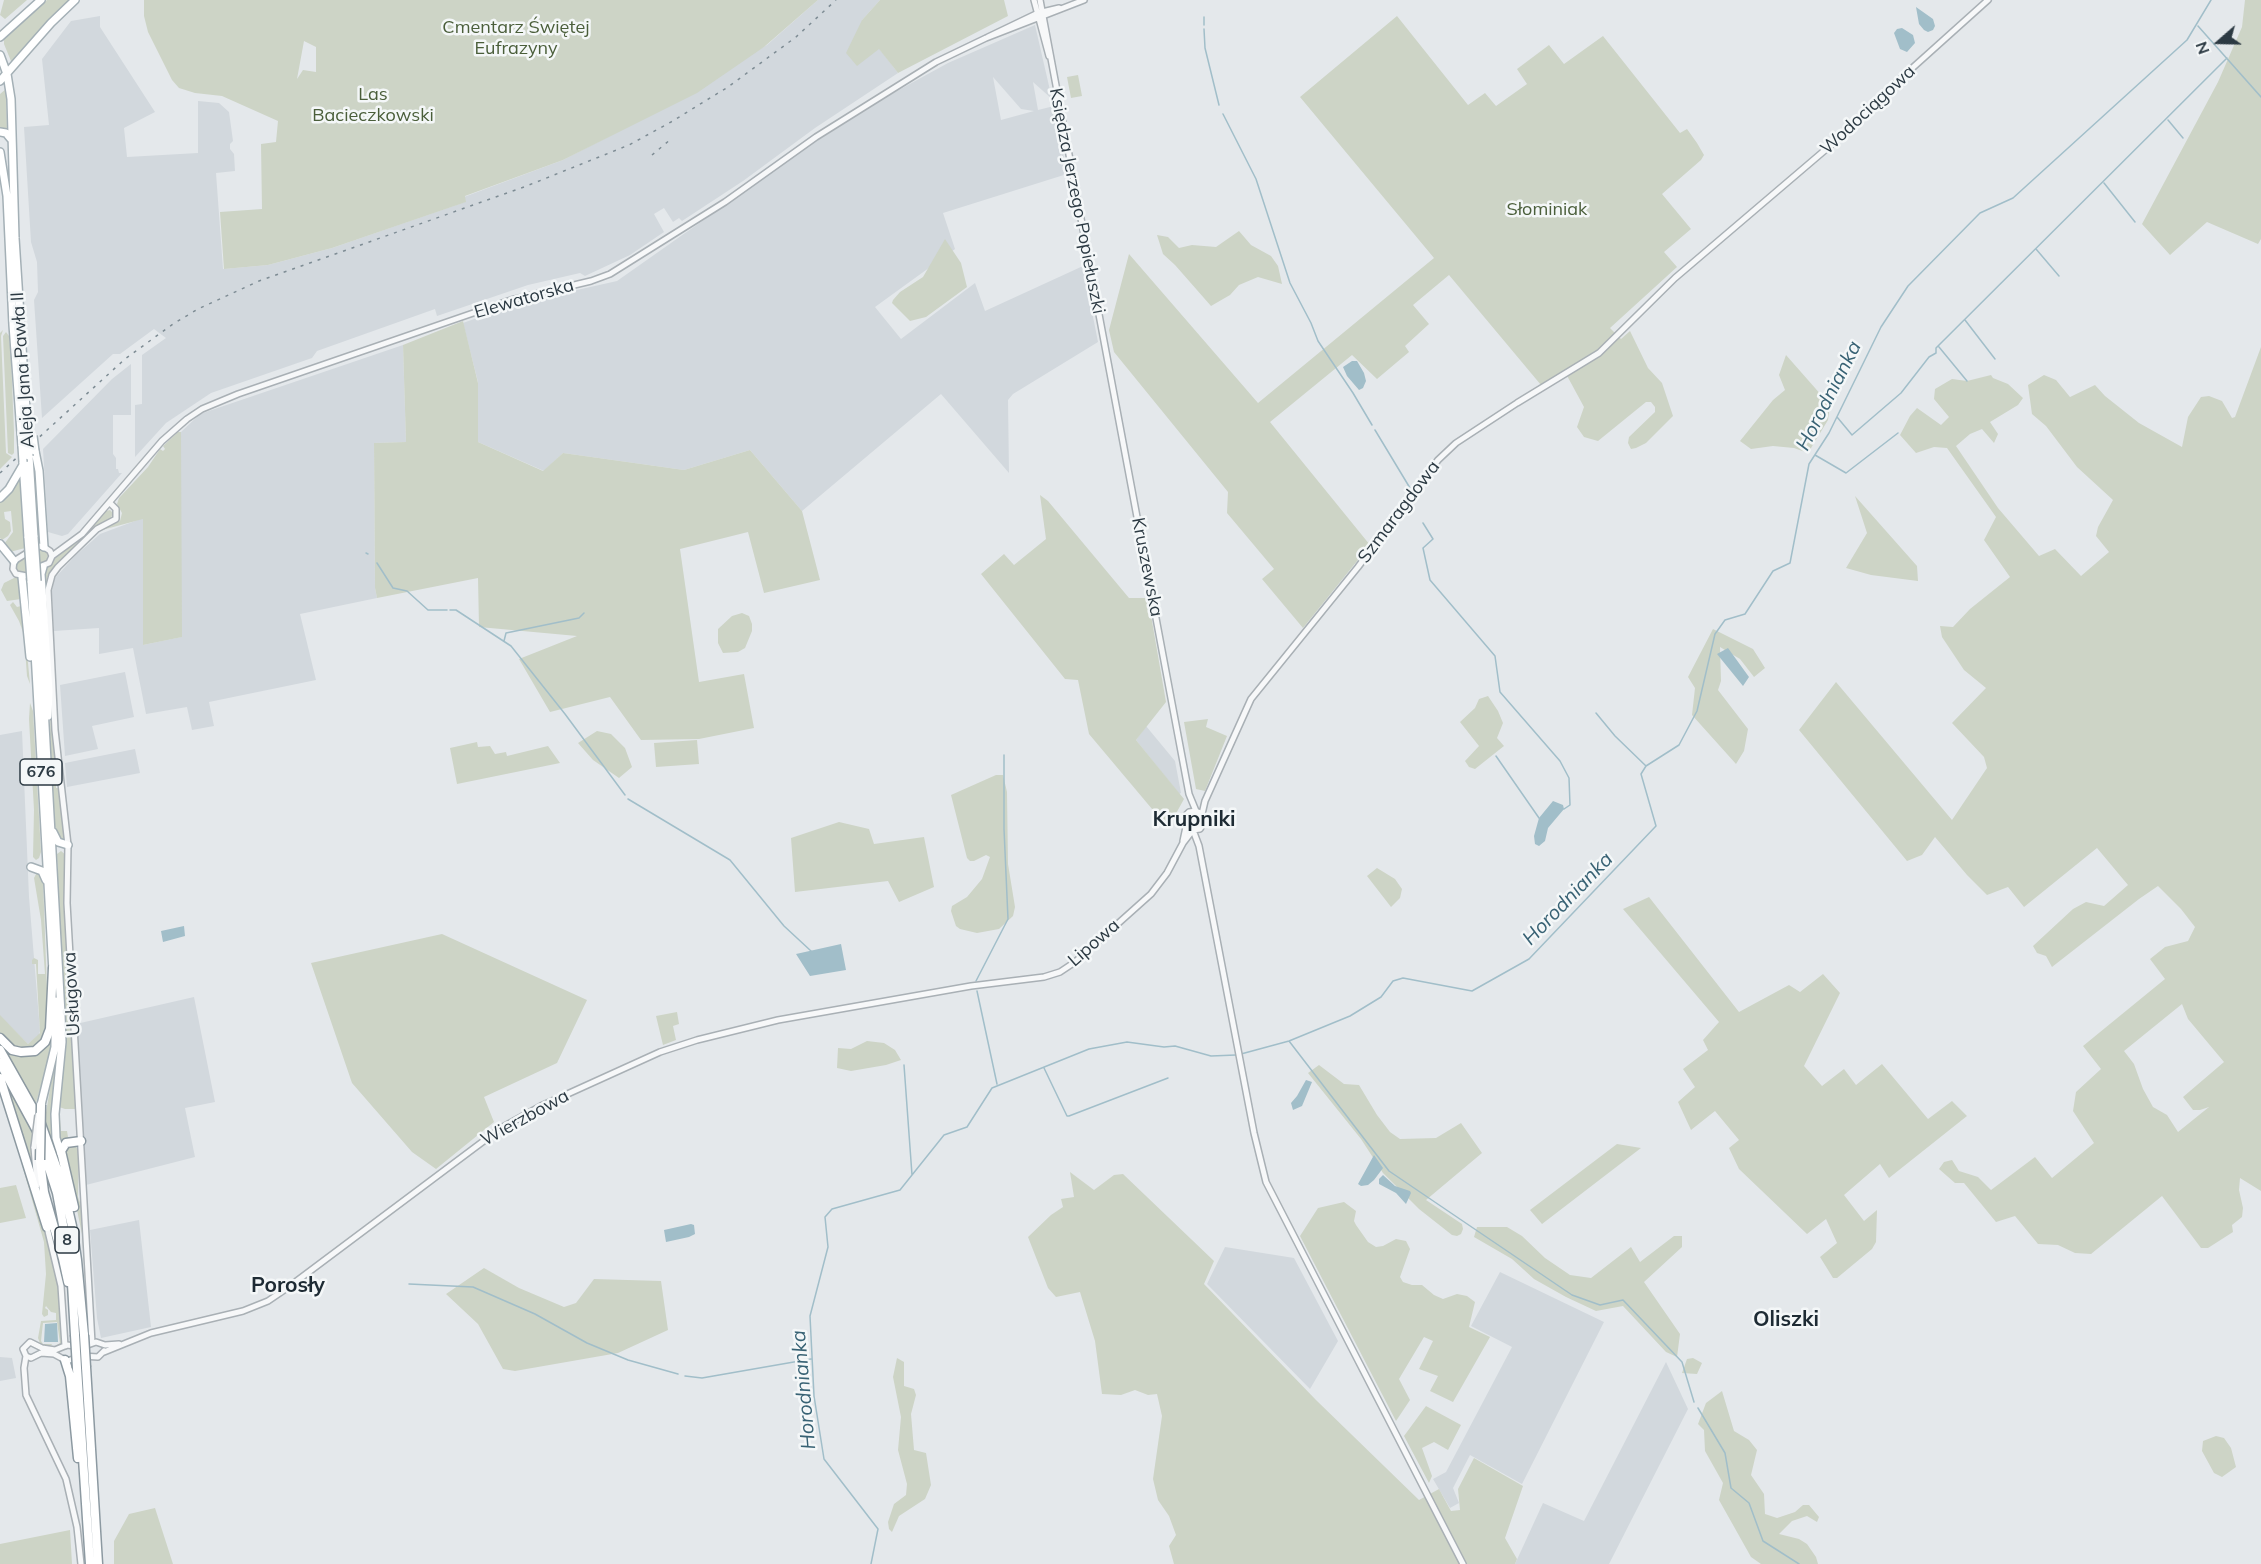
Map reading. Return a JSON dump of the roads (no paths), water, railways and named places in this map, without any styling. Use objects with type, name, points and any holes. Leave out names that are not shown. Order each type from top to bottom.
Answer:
[{"type":"highway","points":[[0,1038],[12,1050],[26,1053],[35,1051],[45,1042],[50,1029],[53,968]]},
{"type":"highway","name":"8","points":[[0,1050],[30,1101],[54,1158],[72,1226],[81,1297],[82,1367],[98,1564]]},
{"type":"highway","name":"8","points":[[0,1063],[37,1131],[57,1193],[71,1267],[74,1321],[80,1335]]},
{"type":"highway","points":[[0,1078],[47,1227]]},
{"type":"highway","points":[[41,1105],[40,1160],[44,1192],[63,1259],[74,1321]]},
{"type":"highway","points":[[81,1141],[63,1145],[61,1151],[80,1245],[81,1297]]},
{"type":"highway","points":[[63,1358],[70,1376],[76,1444],[86,1504]]},
{"type":"highway","name":"8","points":[[82,1367],[90,1564]]},
{"type":"main road","points":[[0,37],[3,30],[41,0]]},
{"type":"main road","points":[[0,81],[51,23],[75,0]]},
{"type":"main road","name":"676","points":[[0,55],[7,74]]},
{"type":"main road","name":"Aleja Jana Pawła II","points":[[7,74],[11,99],[17,325],[27,423],[38,666]]},
{"type":"main road","points":[[0,132],[6,133],[11,139]]},
{"type":"main road","name":"Aleja Jana Pawła II","points":[[0,152],[8,196],[28,441]]},
{"type":"main road","points":[[0,498],[9,489],[28,459],[39,471],[49,551]]},
{"type":"main road","points":[[0,544],[14,561]]},
{"type":"main road","points":[[43,567],[41,574],[49,691],[46,737]]},
{"type":"main road","points":[[22,577],[31,666],[37,695]]},
{"type":"main road","name":"676","points":[[38,666],[46,737],[62,1033],[55,1114],[62,1160]]},
{"type":"main road","name":"676","points":[[38,666],[37,695],[56,1035],[41,1105]]},
{"type":"main road","points":[[51,827],[56,840],[68,845]]},
{"type":"main road","points":[[53,864],[58,850],[68,845]]},
{"type":"main road","points":[[46,849],[41,861],[31,867],[42,871],[48,884]]},
{"type":"street","name":"Księdza Jerzego Popiełuszki","points":[[1034,0],[1051,50],[1051,62],[1104,340]]},
{"type":"street","name":"Księdza Jerzego Popiełuszki","points":[[1040,0],[1041,15]]},
{"type":"street","name":"Elewatorska","points":[[14,561],[35,548],[49,551],[66,546],[82,534],[162,441],[187,419],[202,410],[238,394],[511,300],[591,281],[610,274],[711,211],[836,124],[936,62],[991,34],[1084,0]]},
{"type":"street","name":"Wodociągowa","points":[[1746,218],[1831,145],[1908,71],[1988,0]]},
{"type":"street","name":"Szmaragdowa","points":[[1202,814],[1205,800],[1251,699],[1359,567],[1438,460],[1456,443],[1599,353],[1676,278],[1746,218]]},
{"type":"street","name":"Kruszewska","points":[[1104,340],[1190,797],[1196,811]]},
{"type":"street","name":"Usługowa","points":[[104,1352],[97,1343],[92,1322],[66,893],[68,845],[55,730],[49,581],[58,567],[92,534],[116,519],[116,509],[110,503]]},
{"type":"street","points":[[14,561],[15,572],[22,577],[29,575],[34,569],[49,563],[49,551]]},
{"type":"street","name":"Kruszewska","points":[[1186,826],[1184,820],[1188,812],[1190,797]]},
{"type":"street","points":[[1190,797],[1205,800]]},
{"type":"street","name":"Szmaragdowa","points":[[1196,811],[1205,800]]},
{"type":"street","points":[[1188,812],[1196,811],[1202,814],[1204,822],[1200,829],[1199,844]]},
{"type":"street","points":[[1186,826],[1193,830],[1199,844],[1259,1159],[1270,1193],[1463,1564]]},
{"type":"street","name":"Lipowa","points":[[1183,843],[1186,826]]},
{"type":"street","points":[[1193,830],[1200,829]]},
{"type":"street","name":"Lipowa","points":[[971,987],[1049,976],[1067,968],[1151,894],[1167,873],[1183,843],[1193,830]]},
{"type":"street","points":[[1183,843],[1193,841],[1199,844]]},
{"type":"street","name":"Wierzbowa","points":[[31,1356],[47,1353],[63,1358],[98,1357],[121,1344],[170,1327],[243,1311],[268,1301],[501,1128],[541,1106],[638,1061],[686,1043],[778,1020],[971,987]]},
{"type":"street","points":[[41,1105],[34,1147],[36,1178],[62,1286],[63,1358]]},
{"type":"street","points":[[31,1356],[23,1350],[27,1344],[32,1342],[38,1346],[31,1356],[24,1362],[25,1388],[29,1404],[66,1479],[77,1527],[81,1564]]},
{"type":"street","name":"Wierzbowa","points":[[38,1346],[46,1349],[82,1347],[97,1343],[121,1344]]},
{"type":"water","points":[[1916,7],[1933,19],[1935,26],[1933,30],[1928,32],[1919,24]]},
{"type":"water","points":[[1902,28],[1913,35],[1915,43],[1907,52],[1900,49],[1894,33],[1897,29]]},
{"type":"water","points":[[1352,361],[1357,361],[1366,381],[1363,388],[1359,390],[1347,376],[1343,367]]},
{"type":"water","points":[[1728,648],[1749,677],[1743,686],[1717,654]]},
{"type":"water","points":[[1553,801],[1563,805],[1564,809],[1548,828],[1545,841],[1539,846],[1535,844],[1534,836],[1539,818]]},
{"type":"water","points":[[184,926],[185,936],[163,942],[161,931]]},
{"type":"water","points":[[841,944],[846,970],[810,976],[796,954]]},
{"type":"water","points":[[1306,1080],[1312,1082],[1302,1106],[1293,1110],[1291,1103]]},
{"type":"water","points":[[1374,1155],[1383,1168],[1368,1185],[1361,1186],[1358,1184]]},
{"type":"water","points":[[1383,1175],[1395,1186],[1410,1191],[1406,1204],[1396,1193],[1379,1184],[1379,1179]]},
{"type":"water","points":[[694,1225],[695,1234],[666,1242],[664,1230]]},
{"type":"water","points":[[57,1323],[58,1342],[44,1342],[45,1324]]},
{"type":"waterway","name":"Horodnianka","points":[[1241,1054],[1289,1041],[1350,1016],[1381,997],[1393,981],[1403,978],[1472,991],[1529,959],[1656,826],[1641,774],[1646,766],[1679,745],[1697,711],[1715,634],[1725,620],[1745,614],[1773,571],[1790,563],[1809,464],[1829,433],[1881,327],[1908,286],[1980,213],[2013,198],[2187,40],[2211,0]]},
{"type":"waterway","points":[[1204,17],[1204,25]]},
{"type":"waterway","points":[[2198,26],[2261,97]]},
{"type":"waterway","points":[[1204,29],[1205,48],[1219,105]]},
{"type":"waterway","points":[[1837,417],[1852,435],[1901,393],[1929,357],[1936,353],[1936,348],[2227,58]]},
{"type":"waterway","points":[[1223,114],[1256,179],[1290,283],[1318,341],[1372,425]]},
{"type":"waterway","points":[[2168,120],[2183,138]]},
{"type":"waterway","points":[[2104,183],[2135,222]]},
{"type":"waterway","points":[[2036,249],[2059,276]]},
{"type":"waterway","points":[[1965,320],[1995,359]]},
{"type":"waterway","points":[[1939,347],[1967,381]]},
{"type":"waterway","points":[[1375,430],[1410,488]]},
{"type":"waterway","points":[[1815,455],[1846,473],[1898,433]]},
{"type":"waterway","points":[[1423,523],[1433,539],[1423,548],[1430,580],[1495,656],[1500,692],[1560,761],[1569,778],[1570,805],[1564,809]]},
{"type":"waterway","points":[[377,563],[393,588],[407,591],[428,610],[447,610]]},
{"type":"waterway","points":[[450,610],[456,610],[511,646],[625,795]]},
{"type":"waterway","points":[[504,641],[506,633],[579,618],[584,613]]},
{"type":"waterway","points":[[1596,713],[1615,736],[1646,766]]},
{"type":"waterway","points":[[976,981],[1008,919],[1004,829],[1004,755]]},
{"type":"waterway","points":[[1496,756],[1539,818]]},
{"type":"waterway","points":[[628,799],[730,860],[784,926],[811,951]]},
{"type":"waterway","points":[[977,991],[997,1084]]},
{"type":"waterway","points":[[1289,1041],[1389,1171],[1572,1295],[1600,1305],[1623,1300],[1682,1362],[1694,1402]]},
{"type":"waterway","name":"Horodnianka","points":[[871,1564],[878,1529],[824,1459],[814,1396],[810,1316],[828,1247],[825,1217],[832,1209],[900,1190],[944,1135],[967,1127],[992,1088],[1089,1049],[1127,1042],[1164,1047],[1175,1046],[1211,1056],[1236,1055]]},
{"type":"waterway","points":[[904,1065],[912,1175]]},
{"type":"waterway","points":[[1044,1068],[1067,1116],[1168,1078]]},
{"type":"waterway","points":[[409,1284],[473,1287],[535,1314],[587,1343],[628,1360],[678,1374]]},
{"type":"waterway","points":[[685,1376],[702,1378],[811,1359]]},
{"type":"waterway","points":[[1698,1408],[1725,1453],[1731,1488],[1749,1503],[1763,1541],[1799,1564]]},
{"type":"railway","points":[[0,473],[125,359],[198,309],[259,281],[524,187],[629,145],[728,87],[796,37],[836,0]]},
{"type":"railway","points":[[652,155],[671,139]]},
{"type":"district","name":"Krupniki","points":[[1194,820]]},
{"type":"district","name":"Porosły","points":[[288,1286]]},
{"type":"district","name":"Oliszki","points":[[1786,1320]]},
{"type":"park label","name":"Cmentarz Świętej Eufrazyny","points":[[516,38]]},
{"type":"park label","name":"Las Bacieczkowski","points":[[373,106]]},
{"type":"park label","name":"Słominiak","points":[[1547,210]]}]
